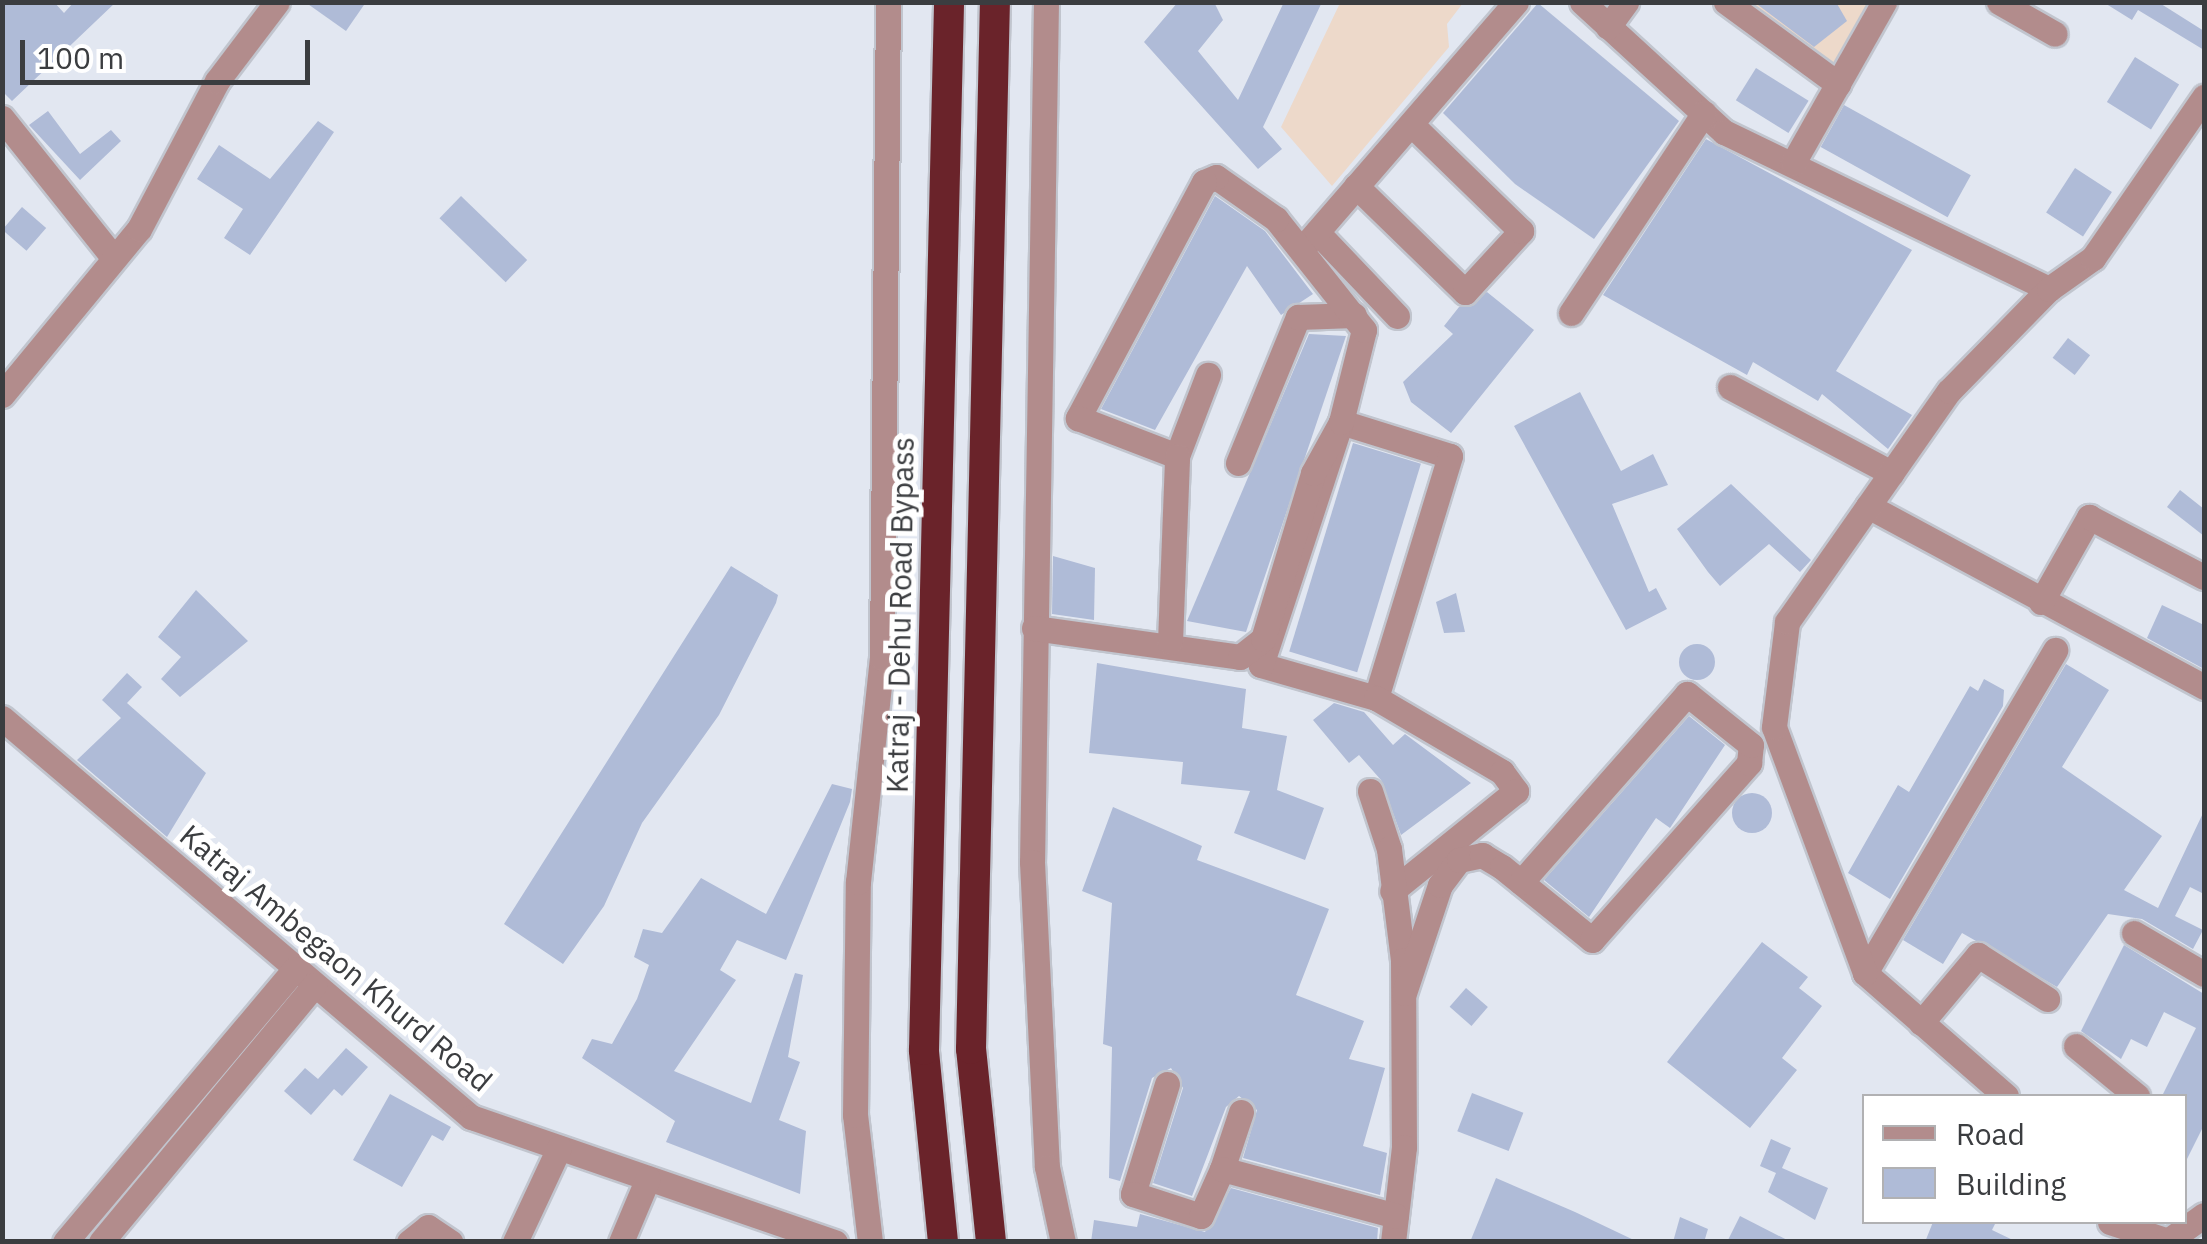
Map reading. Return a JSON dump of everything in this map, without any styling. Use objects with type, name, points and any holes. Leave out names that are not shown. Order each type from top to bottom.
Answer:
[{"type":"highway","name":"Katraj - Dehu Road Bypass","points":[[942,1235],[924,1050],[949,2]]},
{"type":"highway","points":[[990,1232],[971,1048],[995,2]]},
{"type":"street","points":[[2,395],[139,229],[217,81],[277,2]]},
{"type":"street","points":[[870,1242],[856,1115],[858,882],[882,658],[888,2]]},
{"type":"street","points":[[1046,2],[1032,862],[1047,1167],[1063,1242]]},
{"type":"street","points":[[1397,316],[1313,236],[1516,2]]},
{"type":"street","points":[[1582,2],[1704,113],[1793,162],[2049,289]]},
{"type":"street","points":[[1608,27],[1626,2]]},
{"type":"street","points":[[1726,2],[1838,84]]},
{"type":"street","points":[[1793,162],[1884,2]]},
{"type":"street","points":[[2000,2],[2055,34]]},
{"type":"street","points":[[2004,1094],[1866,973],[1774,726],[1787,622],[1949,390],[2049,289],[2093,258],[2204,98]]},
{"type":"street","points":[[1571,313],[1704,113]]},
{"type":"street","points":[[2,118],[113,258]]},
{"type":"street","points":[[1356,186],[1465,292],[1521,231],[1410,124]]},
{"type":"street","points":[[1177,456],[1086,426],[1079,407],[1204,182],[1230,179],[1276,219],[1354,315],[1363,348],[1261,665],[1376,698],[1502,772],[1516,792],[1392,890]]},
{"type":"street","points":[[1238,463],[1298,317],[1354,315]]},
{"type":"street","points":[[1170,642],[1177,456],[1208,375]]},
{"type":"street","points":[[1730,387],[1891,473]]},
{"type":"street","points":[[1034,628],[1170,642],[1240,656],[1263,639],[1313,474],[1342,422]]},
{"type":"street","points":[[1342,422],[1450,456],[1376,698]]},
{"type":"street","points":[[1868,506],[2204,687]]},
{"type":"street","points":[[2041,602],[2089,517],[2204,577]]},
{"type":"street","points":[[1866,973],[2055,650]]},
{"type":"street","points":[[1404,993],[1440,884],[1459,860],[1482,855],[1521,882],[1583,938],[1600,936],[1748,763],[1751,745],[1686,694],[1521,882]]},
{"type":"street","name":"Katraj Ambegaon Khurd Road","points":[[2,718],[471,1117],[832,1241]]},
{"type":"street","points":[[1222,1168],[1395,1229],[1404,993],[1392,890],[1370,791]]},
{"type":"street","points":[[2134,933],[2204,974]]},
{"type":"street","points":[[1921,1023],[1978,955],[2046,999]]},
{"type":"street","points":[[66,1242],[304,977]]},
{"type":"street","points":[[101,1242],[304,977]]},
{"type":"street","points":[[2076,1046],[2136,1094]]},
{"type":"street","points":[[1167,1084],[1133,1194],[1201,1216],[1241,1112]]},
{"type":"street","points":[[515,1242],[558,1148]]},
{"type":"street","points":[[621,1242],[648,1178]]},
{"type":"street","points":[[2116,1224],[2168,1241],[2200,1229]]},
{"type":"street","points":[[409,1242],[428,1227],[450,1242]]},
{"type":"shaded area","points":[[1340,3],[1463,3],[1447,24],[1449,47],[1332,186],[1281,127]]},
{"type":"shaded area","points":[[1712,3],[1874,3],[1828,84]]},
{"type":"building","points":[[2,2],[54,2],[64,13],[74,2],[116,2],[12,101],[2,91]]},
{"type":"building","points":[[305,2],[366,2],[346,31]]},
{"type":"building","points":[[1178,2],[1214,2],[1223,20],[1198,51],[1238,100],[1284,2],[1322,2],[1263,127],[1282,149],[1258,169],[1144,42]]},
{"type":"building","points":[[1754,2],[1836,2],[1847,21],[1814,47]]},
{"type":"building","points":[[2103,2],[2158,2],[2204,31],[2204,50],[2138,10],[2132,20]]},
{"type":"building","points":[[1538,3],[1679,121],[1594,239],[1515,184],[1443,113]]},
{"type":"building","points":[[2135,57],[2179,85],[2151,130],[2107,102]]},
{"type":"building","points":[[1756,68],[1809,101],[1788,133],[1736,100]]},
{"type":"building","points":[[1844,105],[1971,175],[1948,217],[1821,147]]},
{"type":"building","points":[[48,111],[80,154],[111,130],[121,141],[80,180],[29,125]]},
{"type":"building","points":[[318,121],[334,132],[250,255],[224,238],[243,209],[197,179],[219,145],[270,179]]},
{"type":"building","points":[[1706,139],[1912,250],[1836,371],[1912,415],[1888,449],[1822,394],[1818,401],[1753,362],[1747,375],[1603,295]]},
{"type":"building","points":[[2075,168],[2112,192],[2083,236],[2046,212]]},
{"type":"building","points":[[461,196],[527,260],[506,282],[439,218]]},
{"type":"building","points":[[1215,196],[1265,231],[1313,294],[1281,315],[1247,266],[1155,430],[1101,409]]},
{"type":"building","points":[[22,207],[46,228],[26,251],[2,230]]},
{"type":"building","points":[[1487,292],[1534,330],[1451,433],[1411,402],[1403,382],[1453,334],[1444,326],[1459,307]]},
{"type":"building","points":[[1309,334],[1346,336],[1246,632],[1187,621]]},
{"type":"building","points":[[2068,338],[2090,355],[2075,375],[2053,358]]},
{"type":"building","points":[[1580,392],[1621,471],[1653,454],[1668,485],[1612,504],[1649,592],[1656,588],[1667,609],[1626,630],[1514,426]]},
{"type":"building","points":[[1353,443],[1421,464],[1357,672],[1289,651]]},
{"type":"building","points":[[1731,484],[1811,560],[1800,572],[1769,544],[1720,586],[1708,572],[1677,529]]},
{"type":"building","points":[[2180,490],[2204,509],[2204,536],[2167,507]]},
{"type":"building","points":[[1053,556],[1095,568],[1094,620],[1052,614]]},
{"type":"building","points":[[731,566],[778,595],[776,603],[719,715],[642,823],[604,906],[563,964],[504,924]]},
{"type":"building","points":[[196,590],[248,641],[180,697],[161,679],[181,657],[158,637]]},
{"type":"building","points":[[1456,593],[1465,632],[1444,633],[1436,602]]},
{"type":"building","points":[[2162,605],[2204,625],[2204,669],[2147,638]]},
{"type":"building","points":[[1697,644],[1710,649],[1715,662],[1710,675],[1697,680],[1684,675],[1679,662],[1684,649]]},
{"type":"building","points":[[1097,663],[1246,689],[1242,728],[1287,736],[1277,790],[1324,808],[1305,860],[1234,833],[1250,791],[1181,784],[1183,762],[1089,753]]},
{"type":"building","points":[[2066,664],[2109,690],[2062,767],[2162,836],[2124,890],[2158,908],[2204,811],[2204,894],[2190,887],[2175,916],[2203,930],[2193,949],[2142,919],[2108,914],[2057,987],[1962,933],[1943,964],[1903,940]]},
{"type":"building","points":[[127,673],[142,687],[127,703],[206,773],[167,837],[77,760],[121,718],[102,700]]},
{"type":"building","points":[[1984,679],[2004,690],[2003,706],[1890,899],[1848,873],[1898,785],[1909,792],[1970,686],[1978,691]]},
{"type":"building","points":[[1334,703],[1364,712],[1393,745],[1405,734],[1471,783],[1401,835],[1381,780],[1359,755],[1349,763],[1313,720]]},
{"type":"building","points":[[1689,716],[1725,745],[1670,828],[1656,818],[1589,917],[1544,880]]},
{"type":"building","points":[[832,784],[852,789],[850,802],[786,960],[737,940],[720,970],[736,980],[674,1071],[751,1103],[795,973],[803,975],[788,1057],[800,1062],[779,1120],[806,1131],[800,1194],[666,1142],[675,1121],[582,1058],[592,1039],[612,1044],[637,999],[649,965],[634,957],[643,929],[662,933],[701,878],[766,914]]},
{"type":"building","points":[[1752,793],[1766,799],[1772,813],[1766,827],[1752,833],[1738,827],[1732,813],[1738,799]]},
{"type":"building","points":[[1113,807],[1202,846],[1197,860],[1329,909],[1296,995],[1364,1021],[1349,1059],[1385,1068],[1363,1146],[1387,1153],[1380,1195],[1243,1158],[1257,1110],[1239,1096],[1226,1107],[1192,1196],[1153,1183],[1183,1088],[1171,1068],[1152,1078],[1120,1181],[1109,1178],[1112,1047],[1103,1044],[1112,903],[1082,891]]},
{"type":"building","points":[[1762,942],[1808,977],[1799,988],[1822,1006],[1782,1058],[1797,1070],[1750,1128],[1667,1062]]},
{"type":"building","points":[[2124,945],[2204,994],[2204,1125],[2187,1159],[2187,1094],[2163,1094],[2196,1028],[2164,1012],[2147,1047],[2131,1039],[2121,1059],[2081,1031]]},
{"type":"building","points":[[1466,988],[1488,1007],[1471,1026],[1450,1007]]},
{"type":"building","points":[[346,1048],[368,1067],[342,1096],[334,1089],[311,1115],[284,1091],[305,1068],[318,1079]]},
{"type":"building","points":[[1472,1093],[1523,1113],[1509,1151],[1457,1131]]},
{"type":"building","points":[[390,1094],[451,1127],[443,1141],[432,1135],[402,1187],[353,1160]]},
{"type":"building","points":[[1771,1139],[1791,1148],[1782,1168],[1828,1188],[1815,1220],[1768,1192],[1776,1173],[1760,1166]]},
{"type":"building","points":[[1496,1178],[1575,1212],[1638,1242],[1470,1242]]},
{"type":"building","points":[[1231,1188],[1378,1228],[1377,1242],[1091,1242],[1094,1220],[1137,1227],[1140,1214],[1205,1232]]},
{"type":"building","points":[[1740,1216],[1791,1242],[1727,1242]]},
{"type":"building","points":[[1680,1217],[1708,1229],[1704,1242],[1673,1242]]},
{"type":"building","points":[[1932,1224],[1995,1224],[1992,1230],[2017,1242],[1925,1242]]}]
